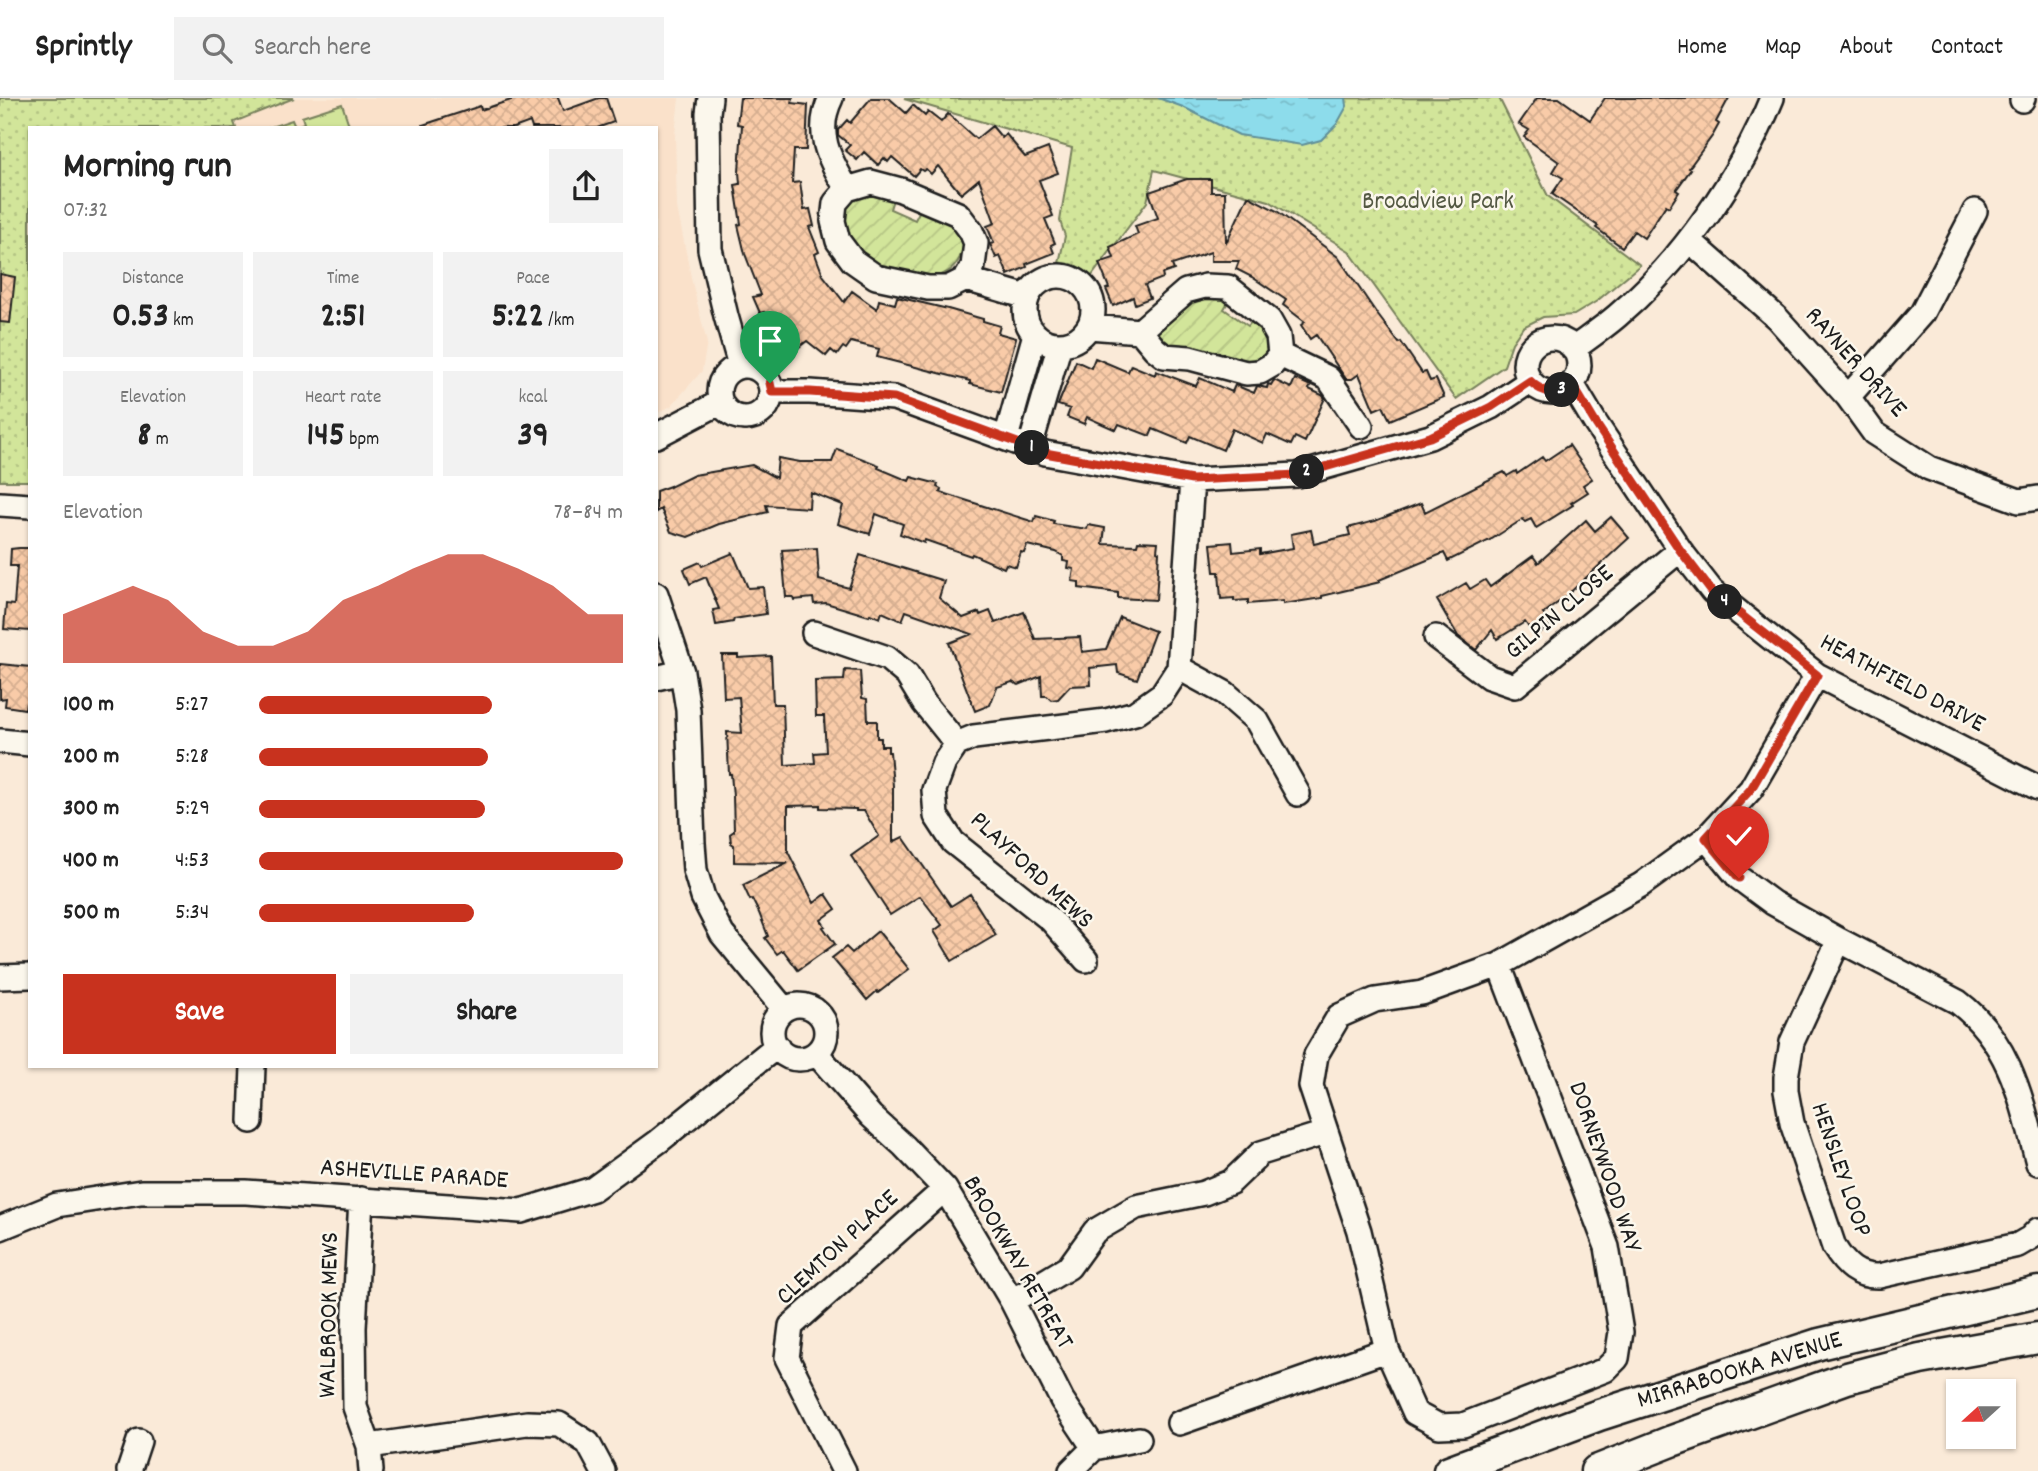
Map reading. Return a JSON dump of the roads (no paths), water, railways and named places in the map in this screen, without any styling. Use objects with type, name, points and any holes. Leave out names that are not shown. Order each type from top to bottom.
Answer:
[{"type":"main road","name":"MIRRABOOKA AVENUE","points":[[1449,1471],[1599,1415],[1819,1344],[2038,1292]]},
{"type":"main road","name":"MIRRABOOKA AVENUE","points":[[1596,1471],[1847,1378],[1920,1359],[2038,1338]]},
{"type":"street","points":[[710,98],[710,248],[740,365]]},
{"type":"street","points":[[831,98],[824,124],[825,150],[847,188]]},
{"type":"street","points":[[1573,349],[1617,316],[1689,240],[1732,180],[1772,98]]},
{"type":"street","points":[[871,182],[901,190],[958,214],[971,230],[976,243],[973,266],[966,279],[948,288],[928,288],[876,277],[853,261],[838,241],[833,221],[835,203],[847,188],[871,182]]},
{"type":"street","points":[[1848,397],[1922,313],[1975,211]]},
{"type":"street","name":"RAYNER DRIVE","points":[[1689,240],[1776,318],[1848,397],[1874,433],[1929,468],[2019,501],[2038,498]]},
{"type":"street","points":[[1054,276],[1070,277],[1088,292],[1093,316],[1089,327],[1071,342],[1048,342],[1035,334],[1028,324],[1025,313],[1027,297],[1043,279],[1054,276]]},
{"type":"street","points":[[966,279],[1027,297]]},
{"type":"street","points":[[1089,327],[1140,331],[1186,291],[1206,286],[1228,287],[1269,320],[1278,336],[1280,355],[1272,365],[1260,372],[1246,373],[1190,358],[1164,356],[1140,331]]},
{"type":"street","points":[[1006,438],[1035,334]]},
{"type":"street","points":[[1553,339],[1566,343],[1578,357],[1577,375],[1572,384],[1559,392],[1537,388],[1530,381],[1526,360],[1534,346],[1544,340],[1553,339]]},
{"type":"street","points":[[1030,447],[1060,344]]},
{"type":"street","points":[[1280,355],[1328,378],[1361,426]]},
{"type":"street","points":[[740,365],[759,369],[770,383],[772,392],[768,405],[753,417],[734,416],[721,402],[719,386],[722,379],[740,365]]},
{"type":"street","points":[[772,392],[894,398],[1045,453],[1192,480],[1297,475],[1430,437],[1491,407],[1530,381]]},
{"type":"street","name":"HEATHFIELD DRIVE","points":[[1572,384],[1680,550],[1712,592],[1817,675],[2038,788]]},
{"type":"street","points":[[658,435],[721,402]]},
{"type":"street","points":[[814,633],[887,658],[907,675],[924,703],[957,744],[974,737],[1107,721],[1135,713],[1162,694],[1179,668],[1192,480]]},
{"type":"street","points":[[0,505],[28,506]]},
{"type":"street","name":"GILPIN CLOSE","points":[[1436,637],[1489,677],[1515,686],[1680,550]]},
{"type":"street","points":[[658,603],[682,672],[688,710],[695,870],[722,934],[784,1009]]},
{"type":"street","points":[[1179,668],[1225,694],[1257,721],[1298,794]]},
{"type":"street","points":[[658,678],[682,672]]},
{"type":"street","name":"DORNEYWOOD WAY","points":[[1499,965],[1607,1247],[1621,1332],[1617,1358],[1605,1370],[1463,1425],[1439,1426],[1415,1413],[1387,1350],[1359,1231],[1311,1086],[1315,1055],[1339,1016],[1375,1000],[1422,993],[1499,965],[1641,885],[1706,838],[1751,789],[1817,675]]},
{"type":"street","points":[[0,741],[28,744]]},
{"type":"street","name":"PLAYFORD MEWS","points":[[957,744],[944,763],[934,790],[936,816],[953,842],[1051,920],[1086,960]]},
{"type":"street","points":[[1706,838],[1739,878],[1773,903],[1958,1002],[1973,1014],[2002,1051],[2038,1163]]},
{"type":"street","name":"HENSLEY LOOP","points":[[1839,940],[1792,1042],[1786,1091],[1792,1123],[1834,1247],[1842,1260],[1858,1273],[1879,1276],[2018,1245],[2038,1230]]},
{"type":"street","points":[[0,976],[28,975]]},
{"type":"street","points":[[804,1005],[821,1015],[826,1035],[823,1045],[816,1053],[800,1059],[790,1057],[777,1046],[772,1037],[773,1026],[784,1009],[804,1005]]},
{"type":"street","name":"ASHEVILLE PARADE","points":[[0,1228],[57,1205],[141,1192],[246,1192],[521,1211],[593,1189],[659,1141],[777,1046]]},
{"type":"street","name":"BROOKWAY RETREAT","points":[[816,1053],[871,1116],[945,1189],[1012,1301],[1062,1400],[1094,1448]]},
{"type":"street","points":[[251,1121],[253,1068]]},
{"type":"street","points":[[1012,1301],[1069,1267],[1095,1231],[1136,1207],[1204,1194],[1231,1182],[1261,1153],[1325,1133]]},
{"type":"street","name":"CLEMTON PLACE","points":[[844,1471],[787,1358],[791,1326],[945,1189]]},
{"type":"street","name":"WALBROOK MEWS","points":[[360,1199],[354,1328],[355,1407],[369,1446],[371,1471]]},
{"type":"street","points":[[1179,1423],[1387,1350]]},
{"type":"street","points":[[369,1446],[527,1423],[559,1424],[588,1443],[603,1471]]},
{"type":"street","points":[[1071,1471],[1094,1448],[1139,1439]]},
{"type":"street","points":[[129,1471],[139,1441]]},
{"type":"water","points":[[1158,98],[1346,98],[1347,106],[1337,124],[1321,140],[1302,145],[1239,135],[1183,107]]},
{"type":"park label","name":"Broadview Park","points":[[1438,202]]}]
